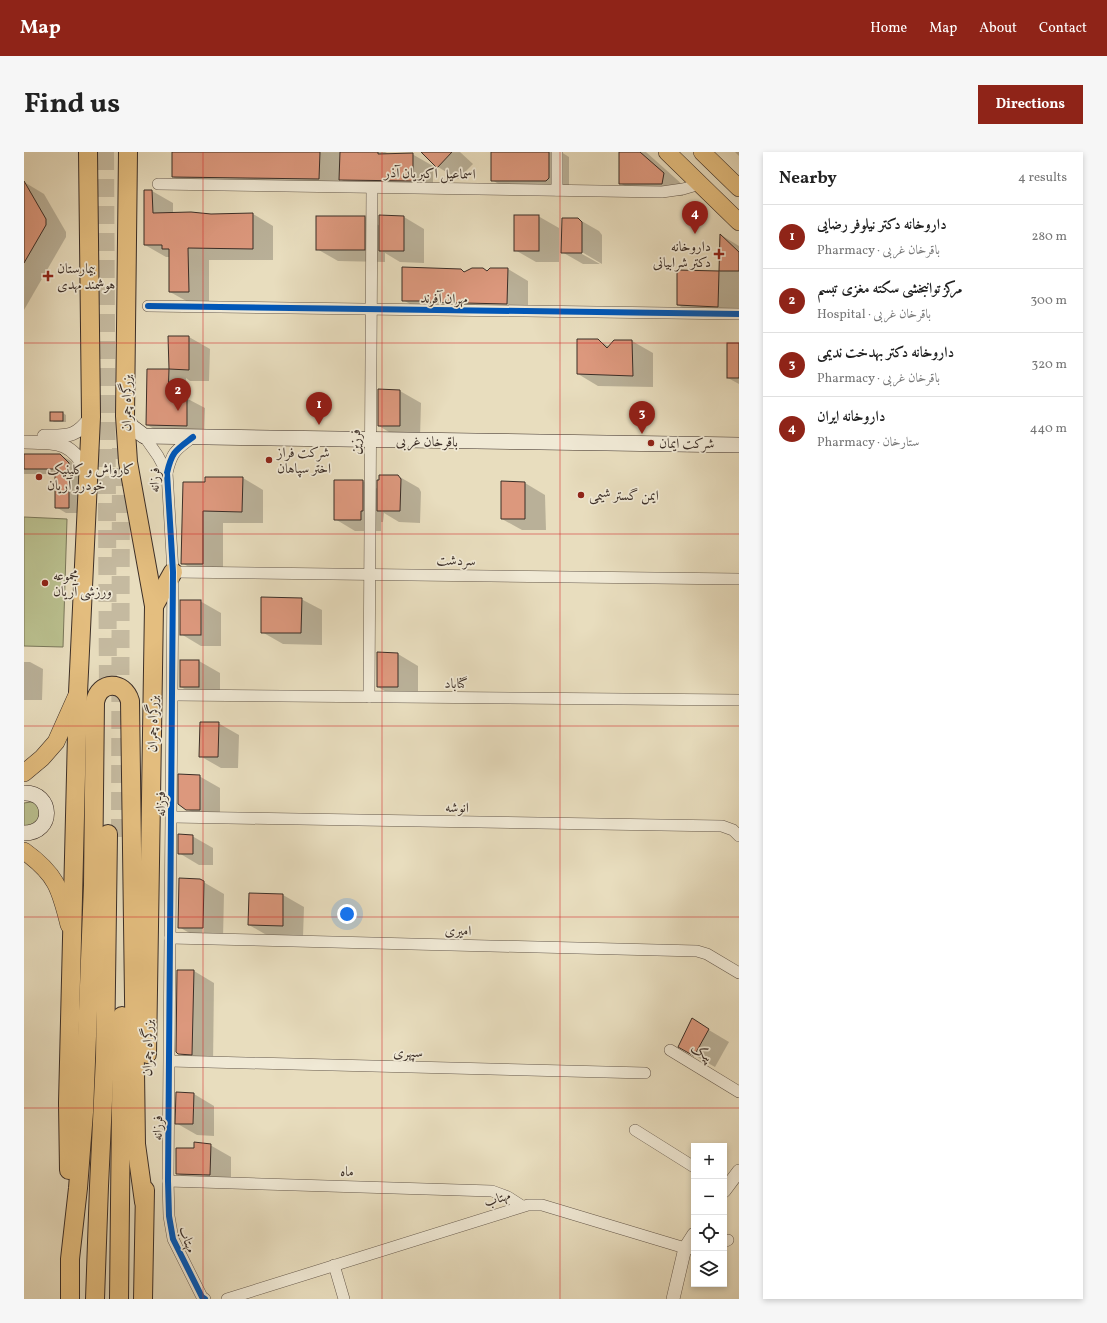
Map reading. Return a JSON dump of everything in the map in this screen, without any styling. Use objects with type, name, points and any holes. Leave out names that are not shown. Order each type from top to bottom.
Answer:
[{"type":"highway","points":[[70,1299],[68,1103],[78,693],[91,417],[88,152]]},
{"type":"highway","name":"بزرگراه چمران","points":[[128,152],[124,416],[128,462],[154,606],[143,1299]]},
{"type":"highway","points":[[154,606],[173,572]]},
{"type":"highway","points":[[70,1259],[78,1188],[84,1112],[93,885],[95,702],[101,690],[105,687],[114,686],[123,689],[130,701],[136,1144],[144,1202]]},
{"type":"highway","name":"بزرگراه چمران","points":[[95,1299],[114,836],[122,1063],[119,1299]]},
{"type":"main road","points":[[667,152],[739,222]]},
{"type":"main road","points":[[702,152],[736,185],[728,197],[717,201]]},
{"type":"main road","points":[[124,416],[132,427],[144,436]]},
{"type":"main road","name":"باقرخان غربی","points":[[144,436],[739,445]]},
{"type":"main road","points":[[24,773],[42,758],[56,742],[78,693]]},
{"type":"main road","points":[[24,793],[38,797],[45,805],[47,815],[46,821],[39,829],[30,833],[24,833]]},
{"type":"main road","points":[[24,851],[37,860],[54,878],[63,898],[72,938]]},
{"type":"street","points":[[557,152],[557,190]]},
{"type":"street","name":"اسماعیل اکبریان آذر","points":[[158,184],[662,192],[683,189],[700,184]]},
{"type":"street","name":"فرزین","points":[[369,697],[372,188]]},
{"type":"street","name":"مهران آفرند","points":[[148,306],[739,314]]},
{"type":"street","points":[[24,436],[71,435],[80,430],[91,417]]},
{"type":"street","points":[[144,436],[158,456],[167,473]]},
{"type":"street","name":"فرزانه","points":[[168,1181],[173,572],[167,473],[170,458],[175,451],[193,437]]},
{"type":"street","points":[[24,442],[50,443],[68,448],[81,459],[88,472]]},
{"type":"street","name":"سردشت","points":[[173,572],[739,578]]},
{"type":"street","name":"گناباد","points":[[173,695],[739,700]]},
{"type":"street","name":"انوشه","points":[[172,817],[722,826],[734,830],[739,836]]},
{"type":"street","name":"امیری","points":[[170,938],[697,951],[707,954],[739,973]]},
{"type":"street","name":"پیک","points":[[670,1050],[739,1092]]},
{"type":"street","name":"سپهری","points":[[170,1062],[645,1073]]},
{"type":"street","points":[[635,1130],[691,1165]]},
{"type":"street","points":[[727,1186],[739,1171]]},
{"type":"street","name":"ماه","points":[[168,1181],[492,1191],[508,1197],[522,1206]]},
{"type":"street","name":"مهتاب","points":[[168,1181],[173,1239],[202,1297],[205,1299]]},
{"type":"street","name":"مهتاب","points":[[227,1299],[522,1206],[542,1204],[689,1248]]},
{"type":"street","points":[[673,1299],[689,1248]]},
{"type":"street","points":[[334,1265],[344,1299]]},
{"type":"green space","name":"مجموعه ورزشی آریان","points":[[24,517],[67,519],[63,647],[24,646]]},
{"type":"green space","points":[[37,801],[44,820],[24,828],[24,803]]},
{"type":"building","points":[[172,152],[320,152],[319,179],[172,177]]},
{"type":"building","points":[[340,152],[378,152],[378,154],[413,153],[413,181],[339,180]]},
{"type":"building","points":[[421,152],[452,152],[437,168]]},
{"type":"building","points":[[491,152],[549,152],[549,178],[546,181],[491,181]]},
{"type":"building","points":[[619,152],[640,152],[664,173],[662,184],[619,184]]},
{"type":"building","points":[[24,181],[46,219],[46,225],[24,263]]},
{"type":"building","points":[[144,190],[152,190],[153,213],[253,213],[253,249],[188,248],[189,292],[169,292],[169,249],[162,249],[162,245],[144,245]]},
{"type":"building","points":[[379,215],[404,216],[404,251],[379,251]]},
{"type":"building","points":[[514,215],[539,215],[539,251],[514,251]]},
{"type":"building","points":[[316,216],[365,216],[365,250],[316,250]]},
{"type":"building","points":[[562,218],[578,218],[582,222],[582,253],[561,253]]},
{"type":"building","points":[[720,234],[739,252],[739,271],[719,271]]},
{"type":"building","points":[[402,267],[461,269],[464,272],[472,268],[483,268],[487,271],[490,268],[508,268],[507,304],[402,301]]},
{"type":"building","points":[[677,270],[719,271],[718,307],[677,305]]},
{"type":"building","points":[[168,336],[189,336],[189,370],[169,369]]},
{"type":"building","points":[[577,339],[598,339],[607,348],[614,340],[632,340],[633,376],[577,374]]},
{"type":"building","points":[[727,343],[739,343],[739,378],[727,378]]},
{"type":"building","points":[[147,369],[169,369],[168,397],[187,397],[187,426],[146,425]]},
{"type":"building","points":[[378,389],[400,390],[400,426],[378,426]]},
{"type":"building","points":[[50,412],[63,412],[63,421],[50,421]]},
{"type":"building","points":[[24,454],[60,454],[69,463],[69,508],[55,508],[55,469],[24,469]]},
{"type":"building","points":[[379,475],[398,475],[401,479],[400,511],[377,511],[377,480],[379,480]]},
{"type":"building","points":[[205,477],[243,477],[242,512],[203,511],[203,564],[181,564],[183,482],[205,482]]},
{"type":"building","points":[[334,480],[363,480],[363,511],[361,511],[361,520],[334,520]]},
{"type":"building","points":[[501,481],[525,482],[525,519],[501,519]]},
{"type":"building","points":[[261,597],[302,598],[301,633],[261,633]]},
{"type":"building","points":[[180,600],[201,600],[201,635],[180,635]]},
{"type":"building","points":[[377,652],[398,653],[398,687],[377,687]]},
{"type":"building","points":[[180,660],[199,660],[199,687],[180,687]]},
{"type":"building","points":[[200,722],[219,722],[218,757],[199,757]]},
{"type":"building","points":[[178,774],[200,775],[200,810],[186,810],[178,804]]},
{"type":"building","points":[[178,834],[193,835],[193,854],[178,854]]},
{"type":"building","points":[[179,878],[200,879],[204,881],[203,928],[178,928]]},
{"type":"building","points":[[249,893],[283,894],[283,926],[248,925]]},
{"type":"building","points":[[177,970],[194,970],[192,1055],[178,1054],[176,1052]]},
{"type":"building","points":[[692,1018],[709,1029],[694,1056],[678,1047]]},
{"type":"building","points":[[176,1092],[194,1093],[193,1124],[175,1124]]},
{"type":"building","points":[[194,1142],[211,1144],[210,1175],[176,1174],[176,1148],[194,1148]]},
{"type":"tunnel","points":[[105,152],[108,691]]},
{"type":"tunnel","points":[[120,837],[121,448]]},
{"type":"cycle path","points":[[148,306],[739,314]]},
{"type":"cycle path","points":[[193,437],[182,445],[173,455],[167,473],[173,572],[168,1181],[169,1216],[173,1239],[202,1297],[205,1299]]},
{"type":"place","name":"داروخانه ایران","points":[[695,234]]},
{"type":"place","name":"داروخانه دکتر شرابیانی","points":[[719,254]]},
{"type":"place","name":"بیمارستان هوشمند مهدی","points":[[48,276]]},
{"type":"place","name":"مرکز توانبخشی سکته مغزی تبسم","points":[[178,411]]},
{"type":"place","name":"داروخانه دکتر نیلوفر رضایی","points":[[319,425]]},
{"type":"place","name":"داروخانه دکتر بهدخت ندیمی","points":[[642,434]]},
{"type":"place","name":"شرکت ایمان","points":[[651,443]]},
{"type":"place","name":"شرکت فراز اختر سپاهان","points":[[269,460]]},
{"type":"place","name":"کارواش و کلینیک خودرو آریان","points":[[39,477]]},
{"type":"place","name":"ایمن گستر شیمی","points":[[581,495]]},
{"type":"place","name":"مجموعه ورزشی آریان","points":[[45,583]]}]
